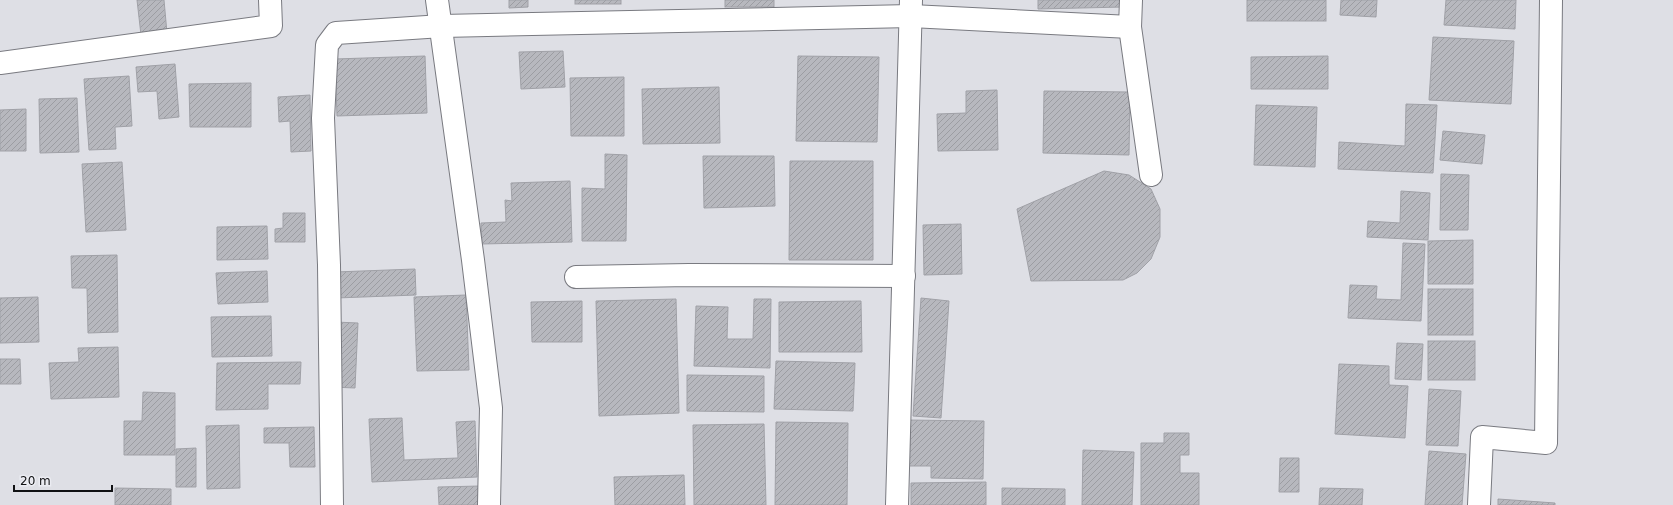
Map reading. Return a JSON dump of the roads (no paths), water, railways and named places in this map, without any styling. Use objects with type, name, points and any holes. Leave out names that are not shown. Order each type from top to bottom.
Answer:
[{"type":"street","points":[[0,62],[271,26],[270,0]]},
{"type":"street","points":[[437,0],[442,26],[456,144],[473,260],[491,408],[489,505]]},
{"type":"street","points":[[1131,0],[1130,27],[1151,175]]},
{"type":"street","points":[[1479,505],[1482,437],[1546,443],[1551,0]]},
{"type":"street","points":[[897,505],[911,8]]},
{"type":"street","points":[[332,505],[329,265],[323,118],[327,45],[336,34],[442,26],[911,8],[1130,27]]},
{"type":"street","points":[[576,277],[689,275],[904,276]]}]
